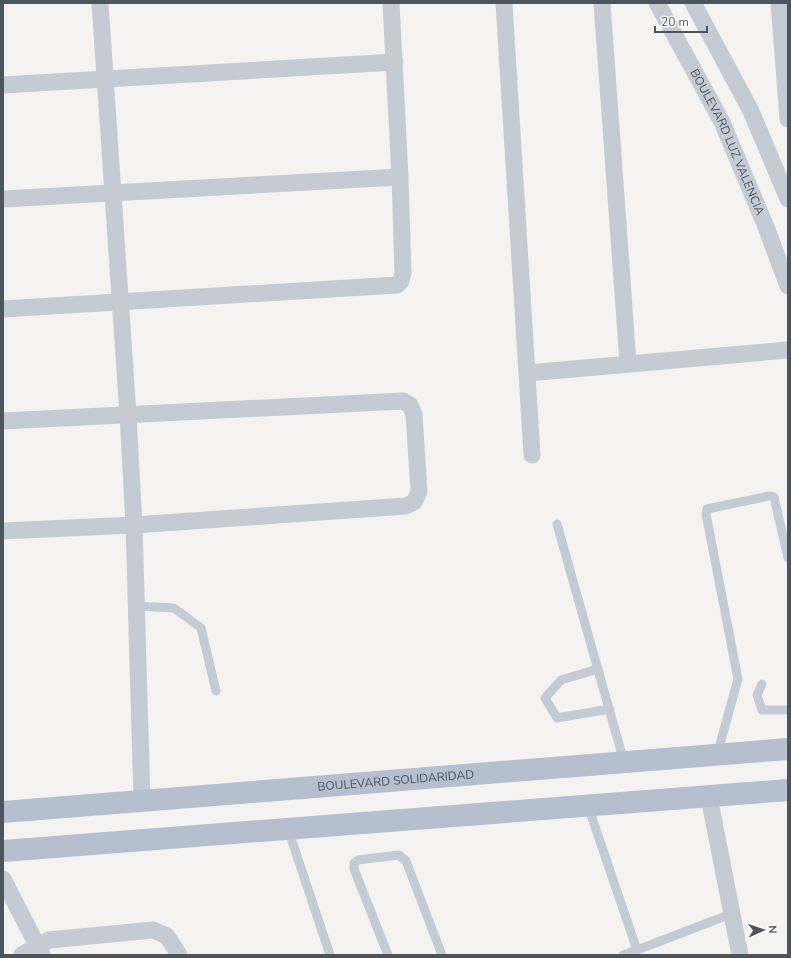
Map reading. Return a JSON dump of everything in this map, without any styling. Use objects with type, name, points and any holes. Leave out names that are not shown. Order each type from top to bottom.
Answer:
[{"type":"main road","name":"BOULEVARD SOLIDARIDAD","points":[[3,812],[788,749]]},
{"type":"main road","points":[[3,851],[788,790]]},
{"type":"street","points":[[100,3],[114,192],[134,525],[142,802]]},
{"type":"street","points":[[3,309],[398,285],[401,281],[403,273],[395,62],[391,3]]},
{"type":"street","points":[[504,3],[532,456]]},
{"type":"street","points":[[602,3],[628,363]]},
{"type":"street","name":"BOULEVARD LUZ VALENCIA","points":[[657,3],[722,122],[766,228],[788,286]]},
{"type":"street","points":[[692,3],[750,109],[788,199]]},
{"type":"street","points":[[779,3],[788,119]]},
{"type":"street","points":[[3,85],[395,62]]},
{"type":"street","points":[[3,198],[400,177]]},
{"type":"street","points":[[528,373],[788,350]]},
{"type":"street","points":[[3,421],[403,401],[410,405],[414,414],[419,492],[414,502],[406,506],[134,525],[3,531]]},
{"type":"street","points":[[709,797],[740,955]]},
{"type":"street","points":[[3,879],[39,950]]},
{"type":"street","points":[[22,955],[39,950],[49,940],[153,930],[167,936],[179,955]]},
{"type":"lane","points":[[717,754],[738,679],[738,674],[706,514],[707,510],[769,496],[774,497],[788,558]]},
{"type":"lane","points":[[557,524],[624,762]]},
{"type":"lane","points":[[136,606],[174,608],[201,628],[216,691]]},
{"type":"lane","points":[[598,669],[561,680],[545,698],[558,718],[610,709]]},
{"type":"lane","points":[[762,684],[756,695],[762,710],[788,710]]},
{"type":"lane","points":[[588,806],[637,950]]},
{"type":"lane","points":[[288,829],[330,955]]},
{"type":"lane","points":[[388,955],[354,869],[354,863],[358,860],[399,855],[406,861],[442,955]]},
{"type":"lane","points":[[623,955],[731,914]]}]
